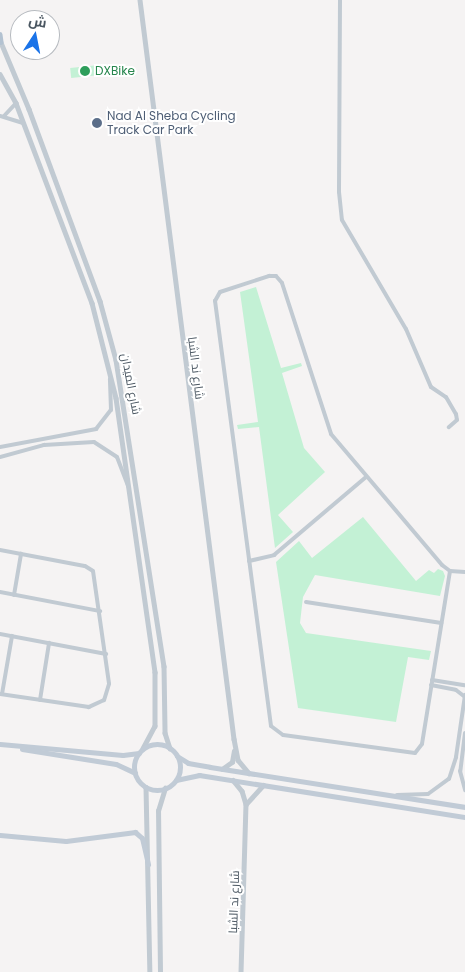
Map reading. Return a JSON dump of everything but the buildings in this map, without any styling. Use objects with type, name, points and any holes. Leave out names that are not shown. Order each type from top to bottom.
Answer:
[{"type":"main road","points":[[0,35],[1,41]]},
{"type":"main road","points":[[0,744],[34,753],[116,764],[135,774],[146,787],[165,788],[176,780],[195,774],[465,817]]},
{"type":"main road","points":[[14,747],[123,755],[141,751],[156,744],[170,748],[177,756],[188,763],[465,807]]},
{"type":"main road","points":[[135,774],[135,763],[141,751]]},
{"type":"main road","points":[[176,780],[180,768],[177,756]]},
{"type":"main road","points":[[0,835],[66,841],[135,832],[142,838],[148,864]]},
{"type":"street","name":"شارع ند الشبا","points":[[140,0],[234,739],[238,760],[249,773]]},
{"type":"street","points":[[340,0],[339,192],[342,220],[406,329],[431,386],[446,397],[456,414],[457,420],[449,427]]},
{"type":"street","name":"شارع الميدان","points":[[1,41],[100,302],[116,360],[164,666],[165,733],[170,748]]},
{"type":"street","name":"شارع الميدان","points":[[0,74],[16,103],[92,303],[110,372],[130,488],[156,684],[154,731],[141,751]]},
{"type":"street","points":[[1,116],[11,112],[16,103]]},
{"type":"street","points":[[1,116],[24,123]]},
{"type":"street","points":[[450,571],[440,623],[422,744],[416,753],[276,732],[270,722],[215,304],[220,292],[270,276],[281,280],[329,429],[366,477],[450,571],[465,572]]},
{"type":"street","points":[[0,447],[42,437],[85,433],[100,427],[112,406],[110,372]]},
{"type":"street","points":[[0,457],[54,443],[94,442],[106,448],[117,457],[130,488]]},
{"type":"street","points":[[249,561],[274,555],[366,477]]},
{"type":"street","points":[[0,550],[90,568],[100,611],[109,689],[101,703],[89,707],[1,694],[12,636]]},
{"type":"street","points":[[14,595],[22,554]]},
{"type":"street","points":[[0,592],[100,611]]},
{"type":"street","points":[[306,602],[440,623]]},
{"type":"street","points":[[0,634],[106,654]]},
{"type":"street","points":[[40,700],[49,643]]},
{"type":"street","points":[[432,680],[465,685]]},
{"type":"street","points":[[395,796],[428,794],[449,779],[456,757],[465,696],[456,690],[431,686]]},
{"type":"street","points":[[465,733],[460,771],[465,790]]},
{"type":"street","name":"شارع ند الشبا","points":[[222,769],[234,758],[234,739]]},
{"type":"street","points":[[233,780],[242,791],[246,804]]},
{"type":"street","points":[[246,804],[251,795],[263,785]]},
{"type":"street","points":[[146,787],[150,972]]},
{"type":"street","points":[[160,972],[158,810],[165,788]]},
{"type":"street","name":"شارع ند الشبا","points":[[241,972],[246,804]]},
{"type":"green space","name":"DXBike","points":[[99,65],[100,75],[71,78],[70,68]]},
{"type":"green space","points":[[256,287],[281,368],[301,363],[302,366],[282,373],[304,448],[325,472],[278,515],[293,532],[275,548],[259,427],[238,429],[237,425],[258,422],[240,292]]},
{"type":"green space","points":[[363,517],[416,581],[429,570],[434,573],[438,569],[443,571],[445,576],[440,596],[315,575],[303,597],[300,623],[306,633],[431,651],[429,660],[408,657],[396,722],[298,708],[276,562],[299,541],[312,558]]},
{"type":"place","name":"DXBike","points":[[85,71]]},
{"type":"place","name":"Nad Al Sheba Cycling Track Car Park","points":[[97,123]]}]
